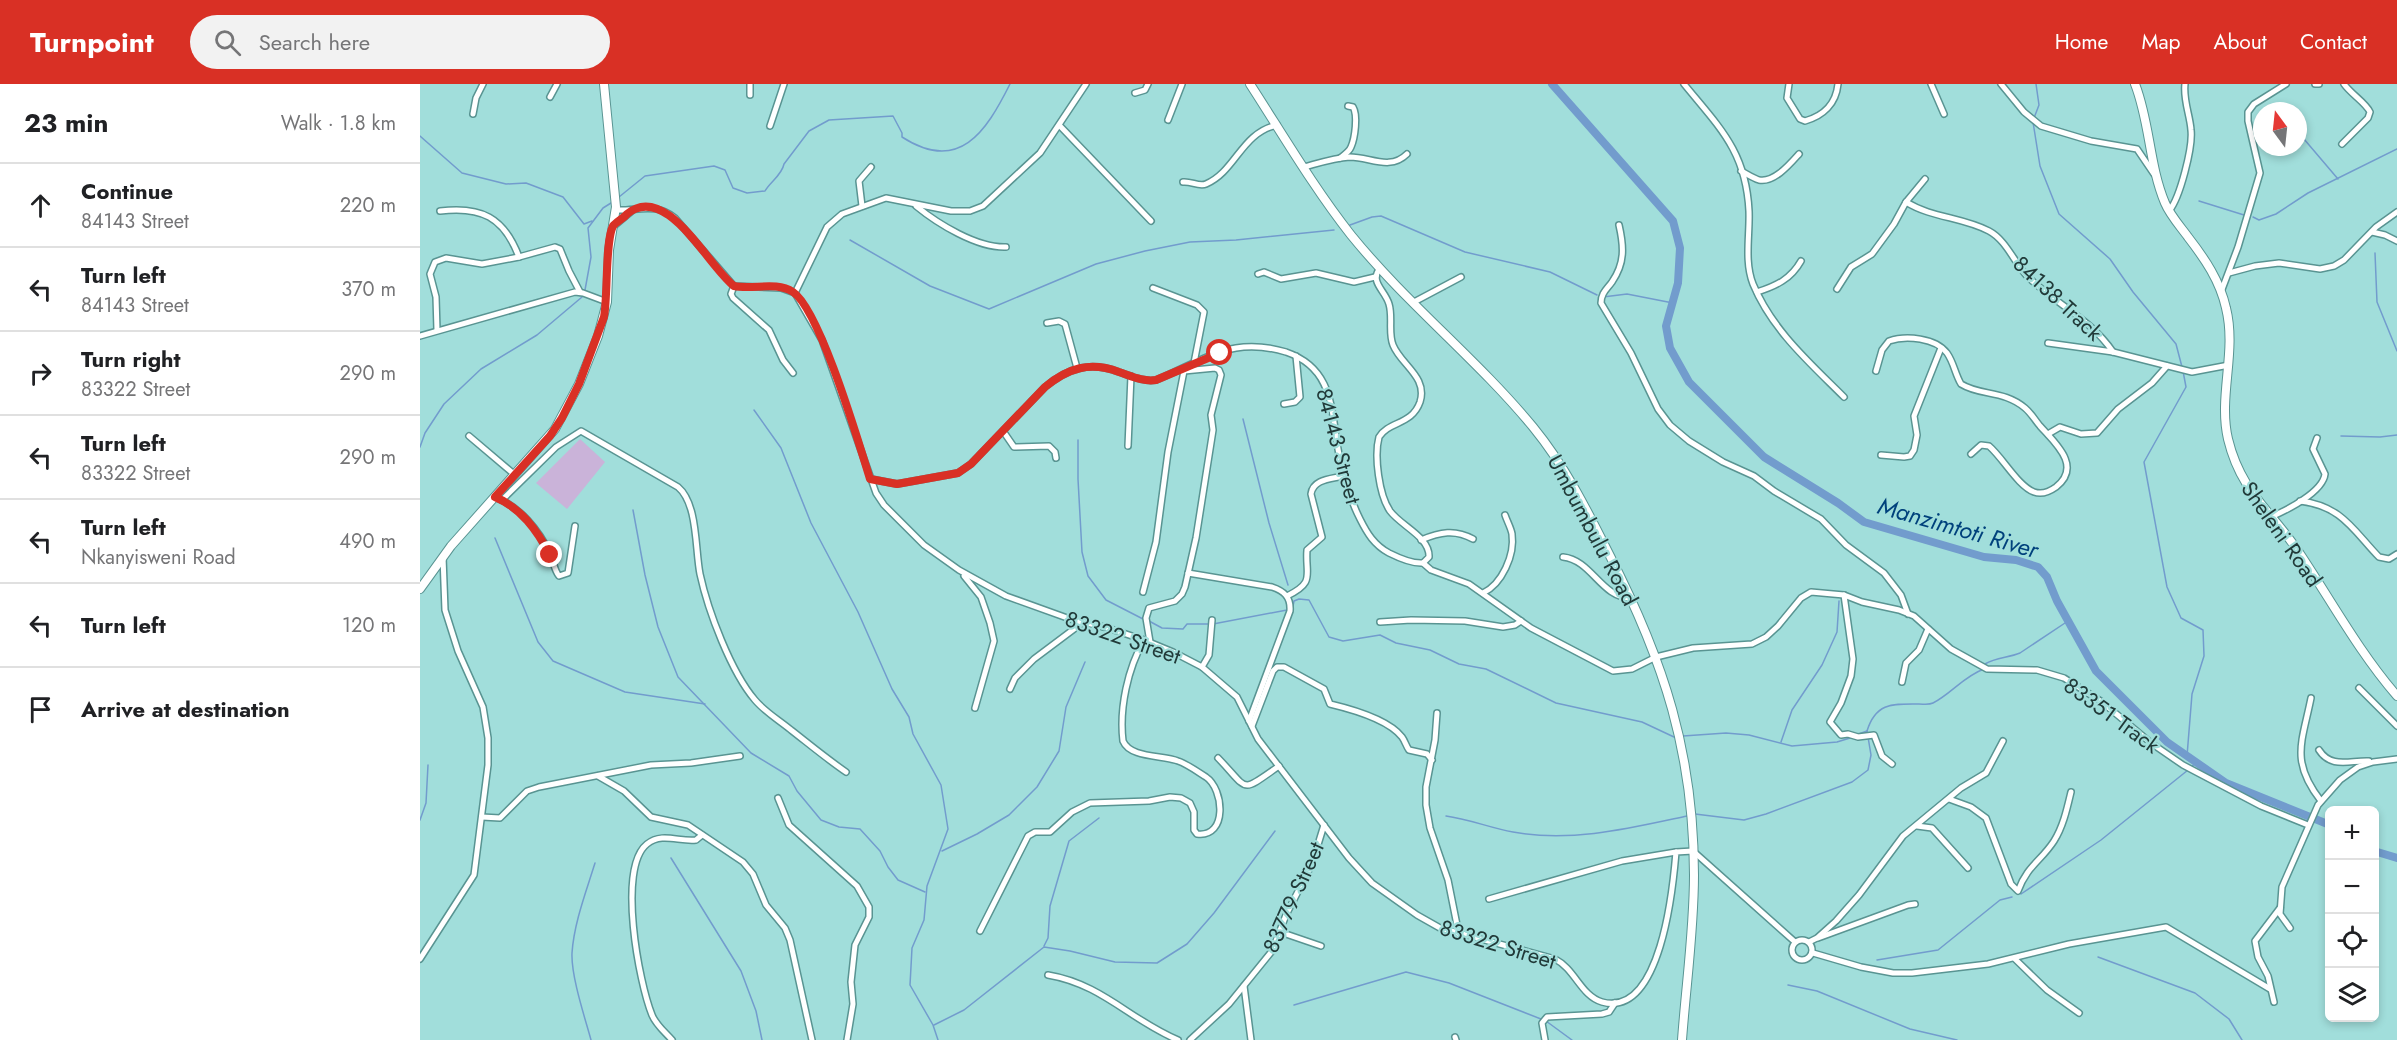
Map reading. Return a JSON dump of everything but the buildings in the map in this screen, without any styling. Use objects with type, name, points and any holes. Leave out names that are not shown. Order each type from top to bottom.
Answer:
[{"type":"street","points":[[473,114],[476,98],[483,84]]},
{"type":"street","points":[[550,97],[556,84]]},
{"type":"street","points":[[498,499],[515,475],[555,429],[570,403],[598,336],[606,302],[609,250],[616,210],[604,84]]},
{"type":"street","points":[[750,84],[750,95]]},
{"type":"street","points":[[770,126],[784,84]]},
{"type":"street","points":[[616,210],[651,207],[671,215],[734,286],[781,288],[795,293],[827,227],[837,217],[886,198],[959,212],[977,209],[995,196],[1031,162],[1060,126],[1086,84]]},
{"type":"street","points":[[1135,93],[1145,90],[1149,84]]},
{"type":"street","points":[[1168,120],[1182,84]]},
{"type":"street","name":"Umbumbulu Road","points":[[1250,84],[1352,235],[1380,268],[1520,411],[1553,452],[1577,490],[1631,598],[1656,657],[1677,723],[1686,771],[1693,851],[1693,891],[1682,1040]]},
{"type":"street","points":[[1684,84],[1726,134],[1741,171],[1749,207],[1749,268],[1757,292],[1772,319],[1792,346],[1844,398]]},
{"type":"street","points":[[1789,84],[1787,98],[1803,121],[1814,118],[1825,111],[1837,93],[1838,84]]},
{"type":"street","points":[[1931,84],[1944,114]]},
{"type":"street","points":[[2001,84],[2033,121],[2084,139],[2137,149],[2157,176]]},
{"type":"street","name":"Sheleni Road","points":[[2135,84],[2148,123],[2157,176],[2169,211],[2203,257],[2221,292],[2229,321],[2229,365],[2225,406],[2229,440],[2244,483],[2301,556],[2364,655],[2397,696]]},
{"type":"street","points":[[2169,211],[2178,196],[2191,139],[2184,97],[2185,84]]},
{"type":"street","points":[[2268,96],[2276,84]]},
{"type":"street","points":[[2221,292],[2260,173],[2248,112],[2254,104],[2286,84]]},
{"type":"street","points":[[2342,144],[2368,118],[2370,112],[2367,106],[2352,95],[2344,84]]},
{"type":"street","points":[[1339,159],[1347,153],[1352,144],[1356,113],[1353,107],[1348,106]]},
{"type":"street","points":[[1184,182],[1202,185],[1207,183],[1230,163],[1251,138],[1266,128],[1276,125]]},
{"type":"street","points":[[1060,126],[1151,221]]},
{"type":"street","points":[[1304,167],[1354,157],[1389,163],[1400,160],[1407,154]]},
{"type":"street","points":[[1741,171],[1760,180],[1767,179],[1780,172],[1798,154]]},
{"type":"street","points":[[862,206],[859,181],[871,167]]},
{"type":"street","points":[[1837,289],[1854,263],[1872,254],[1894,224],[1906,202],[1925,178]]},
{"type":"street","name":"84138 Track","points":[[1906,202],[1925,212],[1958,219],[1994,234],[2029,277],[2056,302],[2082,318],[2113,352]]},
{"type":"street","points":[[915,204],[934,220],[953,231],[991,246],[1006,248]]},
{"type":"street","points":[[614,226],[634,208]]},
{"type":"street","points":[[440,211],[473,210],[490,217],[508,234],[519,257]]},
{"type":"street","points":[[2229,273],[2273,264],[2328,268],[2344,260],[2372,232],[2397,212]]},
{"type":"street","points":[[1619,225],[1623,261],[1601,296],[1601,303],[1631,353],[1658,409],[1670,425],[1689,441],[1723,462],[1754,476],[1774,491],[1821,519],[1846,545],[1884,573],[1901,595],[1908,614]]},
{"type":"street","points":[[2372,232],[2397,241]]},
{"type":"street","points":[[437,330],[436,297],[430,274],[435,262],[446,258],[482,264],[555,248],[560,249],[580,292]]},
{"type":"street","points":[[1757,292],[1780,284],[1801,261]]},
{"type":"street","points":[[1258,274],[1264,272],[1281,279],[1316,273],[1354,282],[1375,277],[1380,268]]},
{"type":"street","name":"84143 Street","points":[[1375,277],[1391,312],[1394,348],[1416,376],[1421,396],[1411,416],[1384,431],[1379,437],[1381,492],[1391,512],[1421,540]]},
{"type":"street","points":[[1414,302],[1461,277]]},
{"type":"street","points":[[734,286],[731,294],[733,298],[769,330],[783,360],[793,373]]},
{"type":"street","points":[[1153,288],[1197,305],[1203,312],[1194,363]]},
{"type":"street","points":[[420,336],[580,292],[606,302]]},
{"type":"street","name":"83322 Street","points":[[795,293],[822,340],[870,479],[879,498],[924,545],[959,570],[1006,596],[1082,623],[1108,628],[1147,641],[1202,667],[1237,697],[1250,724],[1279,766],[1372,884],[1435,926],[1459,935],[1556,959],[1568,968],[1594,998],[1600,1002],[1615,1004]]},
{"type":"street","points":[[870,479],[897,484],[958,473],[971,464],[1045,387],[1056,378],[1077,368],[1065,324],[1059,321],[1047,323]]},
{"type":"street","points":[[1876,371],[1882,350],[1889,341],[1898,338],[1935,344],[1949,356],[1961,384],[1972,389],[1992,392],[2014,401],[2029,412],[2061,448],[2066,468],[2059,484],[2045,493],[2037,493],[2028,489],[1989,446],[1981,445],[1971,454]]},
{"type":"street","points":[[2048,343],[2113,352],[2192,372],[2229,365]]},
{"type":"street","name":"84143 Street","points":[[1077,368],[1116,370],[1148,382],[1184,370],[1194,363],[1234,348],[1250,346],[1272,348],[1296,356],[1316,371],[1330,396],[1343,476],[1358,515],[1378,546],[1396,557],[1423,563],[1431,570],[1469,584],[1521,621]]},
{"type":"street","points":[[1881,455],[1904,457],[1910,456],[1914,450],[1917,435],[1914,416],[1941,348]]},
{"type":"street","points":[[1284,404],[1295,402],[1300,397],[1296,356]]},
{"type":"street","points":[[2048,434],[2060,427],[2081,434],[2097,433],[2118,409],[2151,383],[2167,366]]},
{"type":"street","points":[[980,931],[1028,836],[1035,832],[1050,832],[1082,806],[1099,802],[1176,797],[1192,806],[1193,826],[1197,834],[1208,832],[1218,822],[1220,809],[1213,785],[1208,778],[1178,760],[1132,751],[1125,746],[1122,732],[1126,691],[1135,657],[1147,641],[1148,610],[1152,605],[1170,603],[1179,598],[1188,573],[1213,430],[1211,415],[1221,375],[1215,368],[1184,370],[1168,452],[1156,542],[1143,592]]},
{"type":"street","points":[[1128,446],[1131,376]]},
{"type":"street","points":[[420,588],[443,557],[498,499],[556,447],[581,431],[683,491],[689,504],[701,576],[710,608],[722,641],[739,674],[760,705],[846,772]]},
{"type":"street","points":[[1003,431],[1014,447],[1049,446],[1055,452],[1056,458]]},
{"type":"street","points":[[469,436],[515,475]]},
{"type":"street","points":[[2271,517],[2300,501],[2325,479],[2324,469],[2314,453],[2313,447],[2317,438]]},
{"type":"street","points":[[1287,596],[1305,584],[1309,572],[1308,547],[1320,541],[1323,535],[1311,494],[1312,488],[1318,482],[1343,476]]},
{"type":"street","points":[[498,499],[519,511],[529,521],[550,555],[559,576],[568,573],[575,526]]},
{"type":"street","points":[[2300,501],[2319,504],[2349,522],[2379,557],[2389,559],[2397,554]]},
{"type":"street","points":[[1484,594],[1499,581],[1511,550],[1512,535],[1505,515]]},
{"type":"street","points":[[1423,563],[1427,561],[1429,550],[1421,540],[1439,533],[1452,532],[1460,532],[1473,539]]},
{"type":"street","points":[[420,959],[474,875],[488,765],[485,716],[480,698],[458,651],[447,620],[443,557]]},
{"type":"street","points":[[1563,557],[1573,559],[1587,569],[1613,594],[1631,598]]},
{"type":"street","points":[[959,570],[981,597],[994,641],[975,708]]},
{"type":"street","points":[[1188,573],[1272,587],[1287,596],[1290,611],[1250,724]]},
{"type":"street","name":"83351 Track","points":[[1521,621],[1608,669],[1632,669],[1656,657],[1693,648],[1752,644],[1766,637],[1778,626],[1805,595],[1814,592],[1844,595],[1914,616],[1951,649],[1987,669],[2037,670],[2064,678],[2102,702],[2175,761],[2220,786],[2309,823]]},
{"type":"street","points":[[1844,595],[1853,659],[1851,676],[1841,703],[1830,720],[1831,724],[1840,734],[1858,737],[1874,735],[1882,756],[1892,764]]},
{"type":"street","points":[[1202,667],[1209,655],[1212,620]]},
{"type":"street","points":[[1380,622],[1465,621],[1503,627],[1515,625],[1521,621]]},
{"type":"street","points":[[1010,689],[1015,678],[1034,659],[1082,623]]},
{"type":"street","points":[[1902,681],[1906,663],[1919,650],[1928,629]]},
{"type":"street","points":[[1250,724],[1273,671],[1277,667],[1284,667],[1324,689],[1330,704],[1353,709],[1375,719],[1399,734],[1409,750],[1427,754],[1432,760]]},
{"type":"street","points":[[2359,688],[2397,726]]},
{"type":"street","points":[[2311,698],[2300,756],[2304,776],[2320,801]]},
{"type":"street","points":[[1437,713],[1426,796],[1428,815],[1448,879],[1459,935]]},
{"type":"street","points":[[1816,938],[1836,921],[1859,895],[1895,844],[1961,788],[1986,773],[2003,741]]},
{"type":"street","points":[[2319,750],[2325,758],[2337,762],[2397,759]]},
{"type":"street","points":[[482,817],[500,818],[531,789],[651,765],[690,763],[740,756]]},
{"type":"street","points":[[1218,758],[1239,783],[1245,786],[1252,785],[1279,766]]},
{"type":"street","points":[[2290,928],[2283,920],[2280,908],[2282,887],[2314,812],[2320,801],[2349,772],[2373,762]]},
{"type":"street","points":[[598,776],[624,791],[651,817],[685,823],[739,859],[750,869],[766,905],[786,931],[792,948],[812,1040]]},
{"type":"street","points":[[1949,800],[1971,807],[1986,818],[2011,884],[2018,891],[2029,868],[2054,841],[2064,819],[2071,792]]},
{"type":"street","points":[[778,798],[789,825],[857,886],[869,907],[869,917],[855,945],[851,982],[853,1004],[847,1040]]},
{"type":"street","points":[[1929,816],[1932,828],[1968,868]]},
{"type":"street","name":"83779 Street","points":[[1190,1040],[1217,1017],[1268,956],[1312,864],[1324,825]]},
{"type":"street","points":[[1917,826],[1932,828]]},
{"type":"street","points":[[672,1040],[653,1017],[645,995],[635,943],[631,901],[632,883],[645,845],[661,838],[696,840],[702,835]]},
{"type":"street","points":[[1489,899],[1622,861],[1693,851],[1795,942]]},
{"type":"street","points":[[1545,1040],[1542,1023],[1547,1017],[1609,1012],[1615,1004],[1640,990],[1656,959],[1669,911],[1676,852]]},
{"type":"street","points":[[1809,942],[1915,904]]},
{"type":"street","points":[[2274,1002],[2268,976],[2258,957],[2255,942],[2280,908]]},
{"type":"street","points":[[1812,952],[1842,963],[1893,973],[1971,967],[2015,959],[2069,944],[2166,927],[2270,989]]},
{"type":"street","points":[[1280,932],[1321,945]]},
{"type":"street","points":[[1801,939],[1809,942],[1812,952],[1807,959],[1798,959],[1792,950],[1795,942],[1801,939]]},
{"type":"street","points":[[2015,959],[2047,990],[2079,1013]]},
{"type":"street","points":[[1048,975],[1066,978],[1085,985],[1148,1026],[1178,1040]]},
{"type":"street","points":[[1244,987],[1251,1040]]},
{"type":"shaded area","points":[[580,439],[605,462],[567,509],[536,483]]},
{"type":"waterway","points":[[619,197],[645,176],[714,166],[725,170],[733,188],[747,193],[765,191],[809,131],[829,120],[893,116],[902,137],[922,147],[940,151],[955,149],[980,132],[991,118],[1010,84]]},
{"type":"waterway","name":"Manzimtoti River","points":[[1552,84],[1673,221],[1680,248],[1678,283],[1666,326],[1670,348],[1689,382],[1764,457],[1864,522],[1984,557],[2016,560],[2038,567],[2047,577],[2057,601],[2096,671],[2167,742],[2226,783],[2325,823]]},
{"type":"waterway","points":[[2034,118],[2039,105],[2036,84]]},
{"type":"waterway","points":[[2033,122],[2040,166],[2059,214],[2110,259],[2133,292],[2176,344],[2182,367]]},
{"type":"waterway","points":[[420,136],[462,173],[506,184],[526,183],[563,197],[584,224],[592,221]]},
{"type":"waterway","points":[[2307,143],[2338,179]]},
{"type":"waterway","points":[[2253,217],[2259,220],[2276,214],[2308,193],[2397,149]]},
{"type":"waterway","points":[[2199,201],[2244,215]]},
{"type":"waterway","points":[[585,290],[591,257],[588,228],[603,208],[611,203]]},
{"type":"waterway","points":[[1350,225],[1381,216],[1465,252],[1550,272],[1597,295]]},
{"type":"waterway","points":[[850,240],[930,286],[989,309],[1096,264],[1145,251],[1190,242],[1236,240],[1334,230]]},
{"type":"waterway","points":[[2375,253],[2377,302],[2397,351]]},
{"type":"waterway","points":[[1603,297],[1627,294],[1673,303]]},
{"type":"waterway","points":[[420,447],[425,433],[444,404],[481,369],[537,335],[582,297]]},
{"type":"waterway","points":[[2183,371],[2186,387],[2144,462],[2167,587],[2181,618],[2203,630],[2204,656],[2192,694],[2187,756]]},
{"type":"waterway","points":[[754,410],[781,448],[811,523],[858,612],[892,689],[909,717],[913,734],[941,785],[948,829],[927,886],[924,920],[912,948],[910,985],[933,1025],[938,1040]]},
{"type":"waterway","points":[[1243,419],[1269,523],[1288,585]]},
{"type":"waterway","points":[[2341,436],[2397,435]]},
{"type":"waterway","points":[[1078,440],[1082,552],[1088,576],[1106,600],[1143,619]]},
{"type":"waterway","points":[[633,510],[645,575],[658,627],[678,677],[751,753],[789,776],[797,791],[821,820],[839,827],[860,829],[880,851],[898,880],[925,892]]},
{"type":"waterway","points":[[495,538],[538,642],[553,661],[625,692],[705,704]]},
{"type":"waterway","points":[[1293,606],[1294,601],[1299,599],[1309,600],[1329,637],[1343,641],[1380,635],[1396,643],[1430,650],[1459,664],[1486,669],[1556,703],[1642,722],[1674,737]]},
{"type":"waterway","points":[[1781,742],[1792,710],[1822,665],[1837,632],[1839,601]]},
{"type":"waterway","points":[[1213,624],[1287,610]]},
{"type":"waterway","points":[[1149,621],[1162,628],[1183,629],[1187,624],[1209,624]]},
{"type":"waterway","points":[[1985,664],[2020,653],[2068,621]]},
{"type":"waterway","points":[[942,851],[1009,815],[1037,787],[1059,751],[1066,707],[1085,662]]},
{"type":"waterway","points":[[1856,735],[1867,731],[1875,715],[1881,710],[1901,704],[1931,704],[1970,676],[1984,669]]},
{"type":"waterway","points":[[1695,814],[1744,820],[1852,782],[1868,770],[1871,755],[1867,731]]},
{"type":"waterway","points":[[1683,736],[1726,733],[1749,735],[1792,746],[1837,742],[1850,738]]},
{"type":"waterway","name":"Manzimtoti River","points":[[2191,767],[2197,762]]},
{"type":"waterway","points":[[420,820],[426,803],[428,765]]},
{"type":"waterway","points":[[2021,894],[2101,840],[2188,770]]},
{"type":"waterway","points":[[1446,816],[1513,832],[1557,836],[1601,833],[1687,816]]},
{"type":"waterway","points":[[1044,946],[1048,938],[1050,906],[1069,841],[1099,818]]},
{"type":"waterway","points":[[934,1025],[964,1010],[1044,947],[1115,962],[1157,963],[1187,944],[1214,913],[1275,831]]},
{"type":"waterway","name":"Manzimtoti River","points":[[2379,853],[2397,858]]},
{"type":"waterway","points":[[671,858],[741,971],[756,1011],[762,1040]]},
{"type":"waterway","points":[[591,1040],[576,985],[572,953],[578,919],[595,863]]},
{"type":"waterway","points":[[1877,960],[1938,950],[2000,900],[2012,897]]},
{"type":"waterway","points":[[2098,957],[2195,993],[2229,1019],[2242,1040]]},
{"type":"waterway","points":[[1294,1005],[1406,972],[1449,983],[1541,1019]]},
{"type":"waterway","points":[[1788,985],[1817,991],[1910,1029],[1957,1040]]},
{"type":"waterway","points":[[1546,1021],[1572,1040]]},
{"type":"route","points":[[550,555],[529,521],[519,511],[495,497],[550,436],[570,403],[604,317],[609,250],[614,226],[634,208],[658,208],[671,215],[734,286],[781,288],[797,295],[822,340],[870,479],[897,484],[958,473],[971,464],[1045,387],[1056,378],[1077,368],[1116,370],[1148,382],[1220,353]]}]
